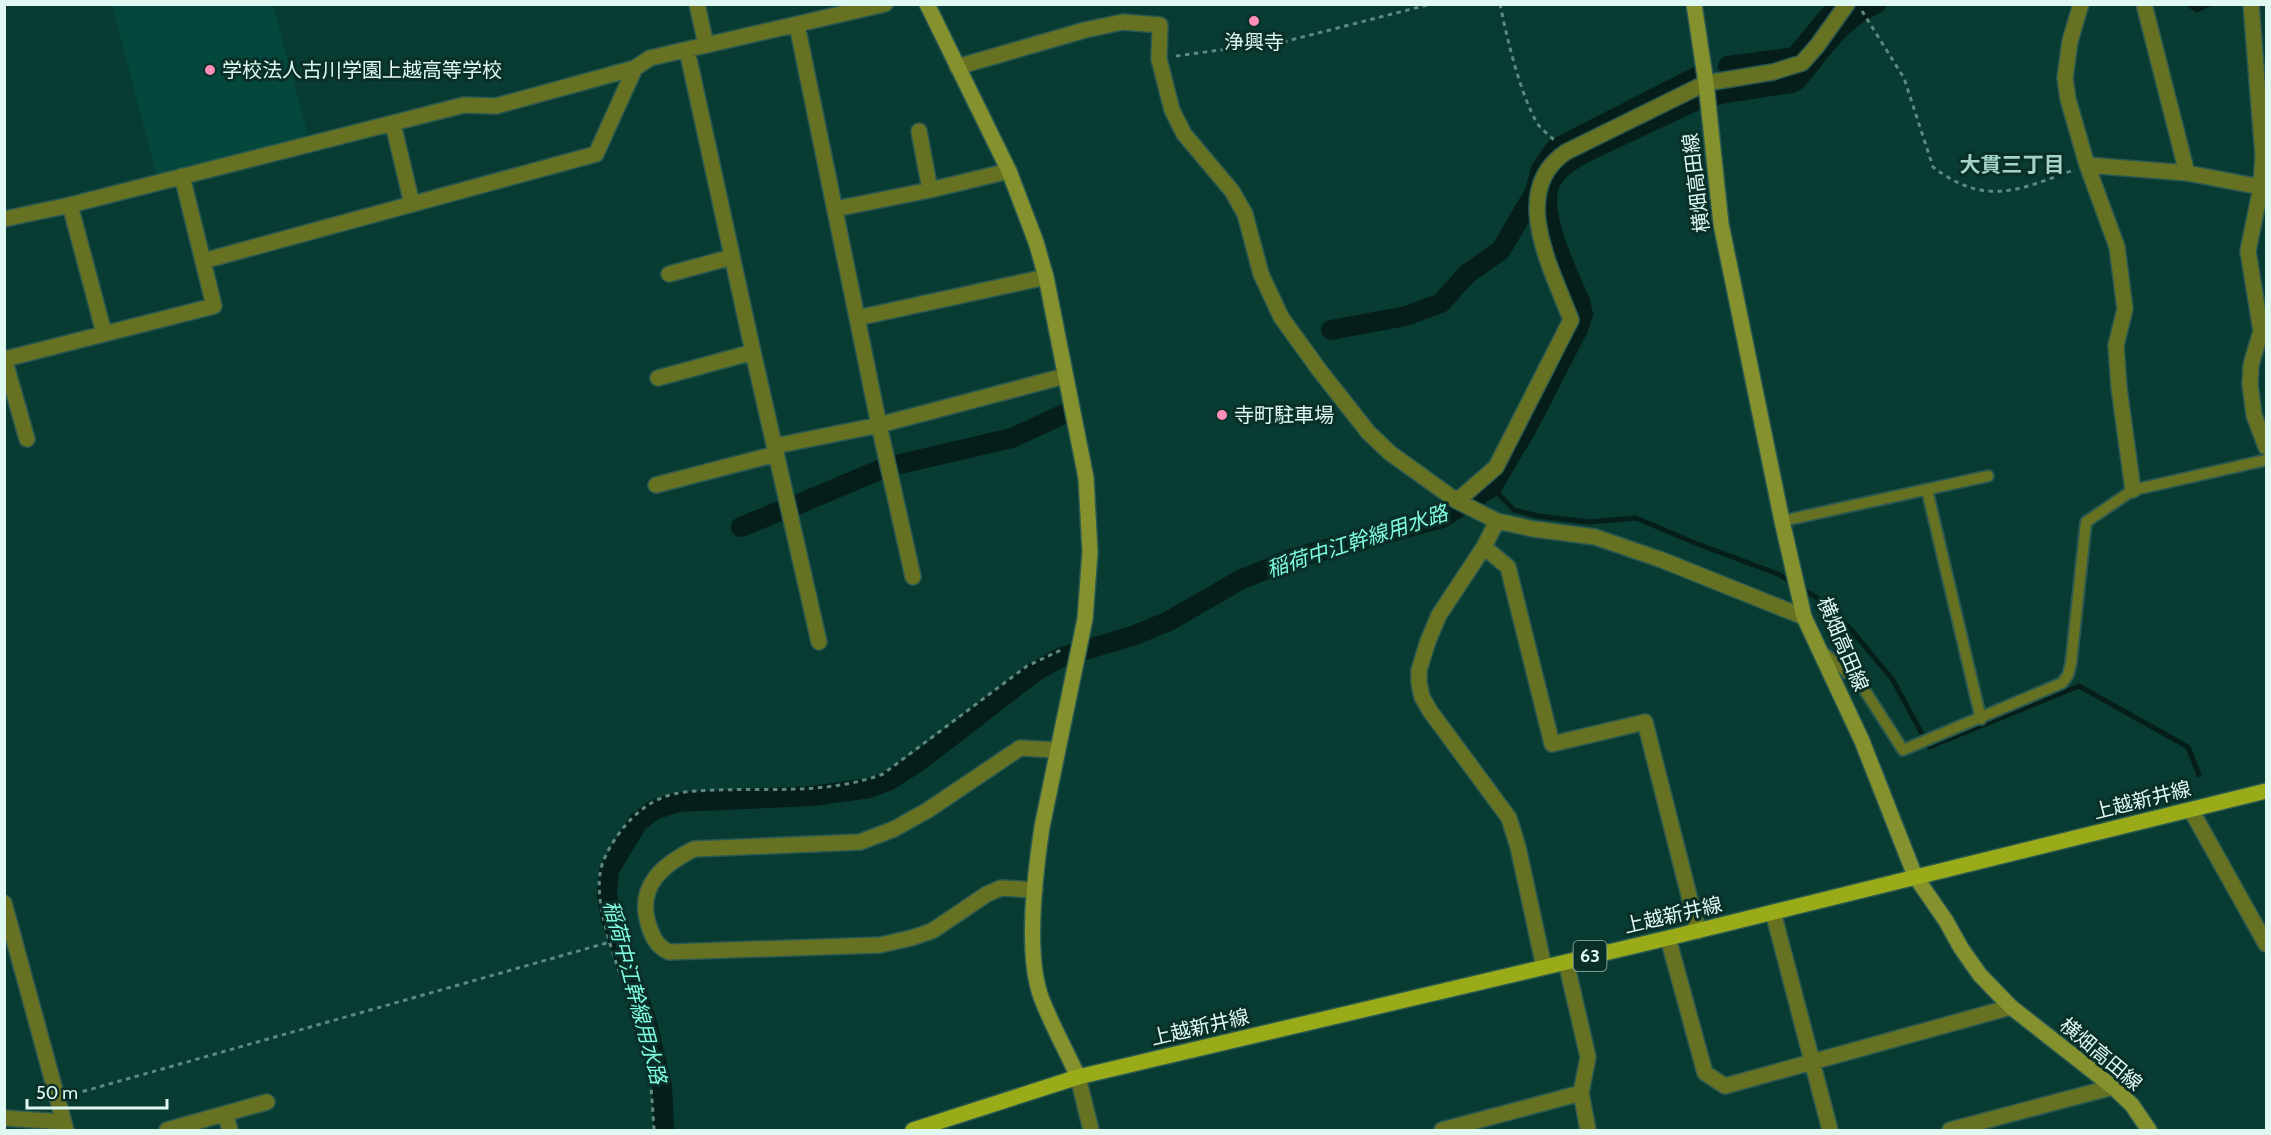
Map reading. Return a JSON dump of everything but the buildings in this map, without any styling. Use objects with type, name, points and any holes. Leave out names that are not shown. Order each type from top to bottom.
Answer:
[{"type":"main road","points":[[927,4],[1009,171],[1036,242],[1046,278],[1086,478],[1090,552],[1085,619],[1042,827],[1035,890],[1034,947],[1040,996],[1078,1077]]},
{"type":"main road","name":"横畑高田線","points":[[1694,4],[1706,83],[1721,224],[1804,617],[1862,741],[1915,876],[1980,975],[2011,1007],[2113,1087],[2132,1105],[2149,1131]]},
{"type":"main road","name":"上越新井線","points":[[913,1131],[1078,1077],[1698,931],[2266,791]]},
{"type":"street","points":[[697,4],[706,45]]},
{"type":"street","points":[[4,219],[70,205],[464,105],[496,106],[635,68],[650,58],[885,4]]},
{"type":"street","points":[[1457,501],[1496,467],[1571,320],[1539,234],[1536,213],[1537,196],[1542,181],[1551,166],[1566,152],[1706,83],[1773,72],[1802,63],[1847,4]]},
{"type":"street","points":[[2081,4],[2070,41],[2066,78],[2068,99],[2087,165],[2117,247],[2125,309],[2116,345],[2119,388],[2133,490]]},
{"type":"street","points":[[2144,4],[2187,173]]},
{"type":"street","points":[[2250,4],[2263,156],[2262,186],[2248,250],[2261,331],[2261,356],[2251,365],[2250,384],[2254,415],[2266,447]]},
{"type":"street","points":[[957,67],[1084,30],[1123,22],[1160,25],[1160,59],[1172,110],[1184,134],[1232,191],[1245,214],[1261,274],[1281,317],[1368,432],[1390,453],[1457,501],[1497,521],[1534,529],[1595,537],[1662,560],[1804,617]]},
{"type":"street","points":[[797,25],[879,425],[914,577]]},
{"type":"street","points":[[687,50],[819,642]]},
{"type":"street","points":[[203,261],[596,154],[635,68]]},
{"type":"street","points":[[393,124],[412,204]]},
{"type":"street","points":[[919,131],[930,190]]},
{"type":"street","points":[[2087,165],[2187,173],[2262,186]]},
{"type":"street","points":[[835,209],[1009,171]]},
{"type":"street","points":[[27,439],[5,359],[214,306],[182,176]]},
{"type":"street","points":[[70,205],[104,333]]},
{"type":"street","points":[[669,274],[732,257]]},
{"type":"street","points":[[857,318],[1046,278]]},
{"type":"street","points":[[658,378],[753,352]]},
{"type":"street","points":[[656,485],[776,450],[1065,376]]},
{"type":"street","points":[[1497,521],[1484,548],[1438,615],[1421,664],[1419,683],[1422,698],[1430,711],[1509,818],[1522,864],[1544,968]]},
{"type":"street","points":[[1484,548],[1508,567],[1552,744],[1645,722],[1698,931]]},
{"type":"street","points":[[1035,890],[1001,888],[987,894],[932,931],[880,945],[669,952],[655,942],[650,931],[645,897],[651,881],[663,868],[679,856],[694,849],[860,842],[894,829],[928,810],[1020,748],[1057,750]]},
{"type":"street","points":[[2191,810],[2266,944]]},
{"type":"street","points":[[4,903],[65,1126],[4,1119]]},
{"type":"street","points":[[1773,912],[1830,1131]]},
{"type":"street","points":[[1668,938],[1705,1073],[1725,1086],[2011,1007]]},
{"type":"street","points":[[1566,962],[1588,1057],[1581,1093],[1588,1131]]},
{"type":"street","points":[[1078,1077],[1091,1131]]},
{"type":"street","points":[[1950,1131],[2113,1087]]},
{"type":"street","points":[[1442,1131],[1581,1093]]},
{"type":"street","points":[[168,1130],[267,1102]]},
{"type":"street","points":[[225,1114],[230,1131]]},
{"type":"lane","points":[[1820,648],[1862,686],[1903,750],[1981,719],[2062,683],[2068,675],[2086,522],[2133,490],[2266,460]]},
{"type":"lane","points":[[1782,521],[1988,476]]},
{"type":"lane","points":[[1928,490],[1981,719]]},
{"type":"path","points":[[1160,59],[1287,41],[1431,4]]},
{"type":"path","points":[[1500,4],[1519,75],[1538,124],[1566,152]]},
{"type":"path","points":[[1858,4],[1904,78],[1933,167],[1942,174],[1972,189],[2008,192],[2023,189],[2087,165]]},
{"type":"path","points":[[58,1099],[611,941]]},
{"type":"shaded area","name":"学校法人古川学園上越高等学校","points":[[112,5],[273,5],[308,135],[157,177]]},
{"type":"waterway","points":[[1728,66],[1795,57],[1839,4]]},
{"type":"waterway","name":"稲荷中江幹線用水路","points":[[664,1130],[662,1086],[646,1019],[611,919],[607,895],[609,870],[638,822],[654,810],[678,802],[812,796],[870,788],[888,781],[918,762],[1036,671],[1062,657],[1135,635],[1169,621],[1240,580],[1291,559],[1442,518],[1492,487],[1528,426],[1578,329],[1583,314],[1580,301],[1556,244],[1548,212],[1549,186],[1558,171],[1582,154],[1695,101],[1797,80],[1842,27],[1852,18],[1876,4]]},
{"type":"waterway","points":[[2188,4],[2197,10],[2209,4]]},
{"type":"waterway","points":[[1331,330],[1406,316],[1441,303],[1467,274],[1501,250],[1535,192],[1541,169],[1555,149],[1700,75]]},
{"type":"waterway","points":[[896,465],[1012,438],[1066,413]]},
{"type":"waterway","points":[[794,506],[884,468]]},
{"type":"waterway","points":[[1492,487],[1514,510],[1538,516],[1589,522],[1636,518],[1778,574],[1794,584]]},
{"type":"waterway","points":[[741,527],[785,509]]},
{"type":"waterway","points":[[1802,589],[1826,603],[1893,680],[1929,747],[2079,686],[2188,747],[2199,775]]},
{"type":"place","name":"浄興寺","points":[[1254,21]]},
{"type":"place","name":"学校法人古川学園上越高等学校","points":[[210,70]]},
{"type":"place","name":"寺町駐車場","points":[[1222,415]]},
{"type":"district","name":"大貫三丁目","points":[[2012,164]]}]
